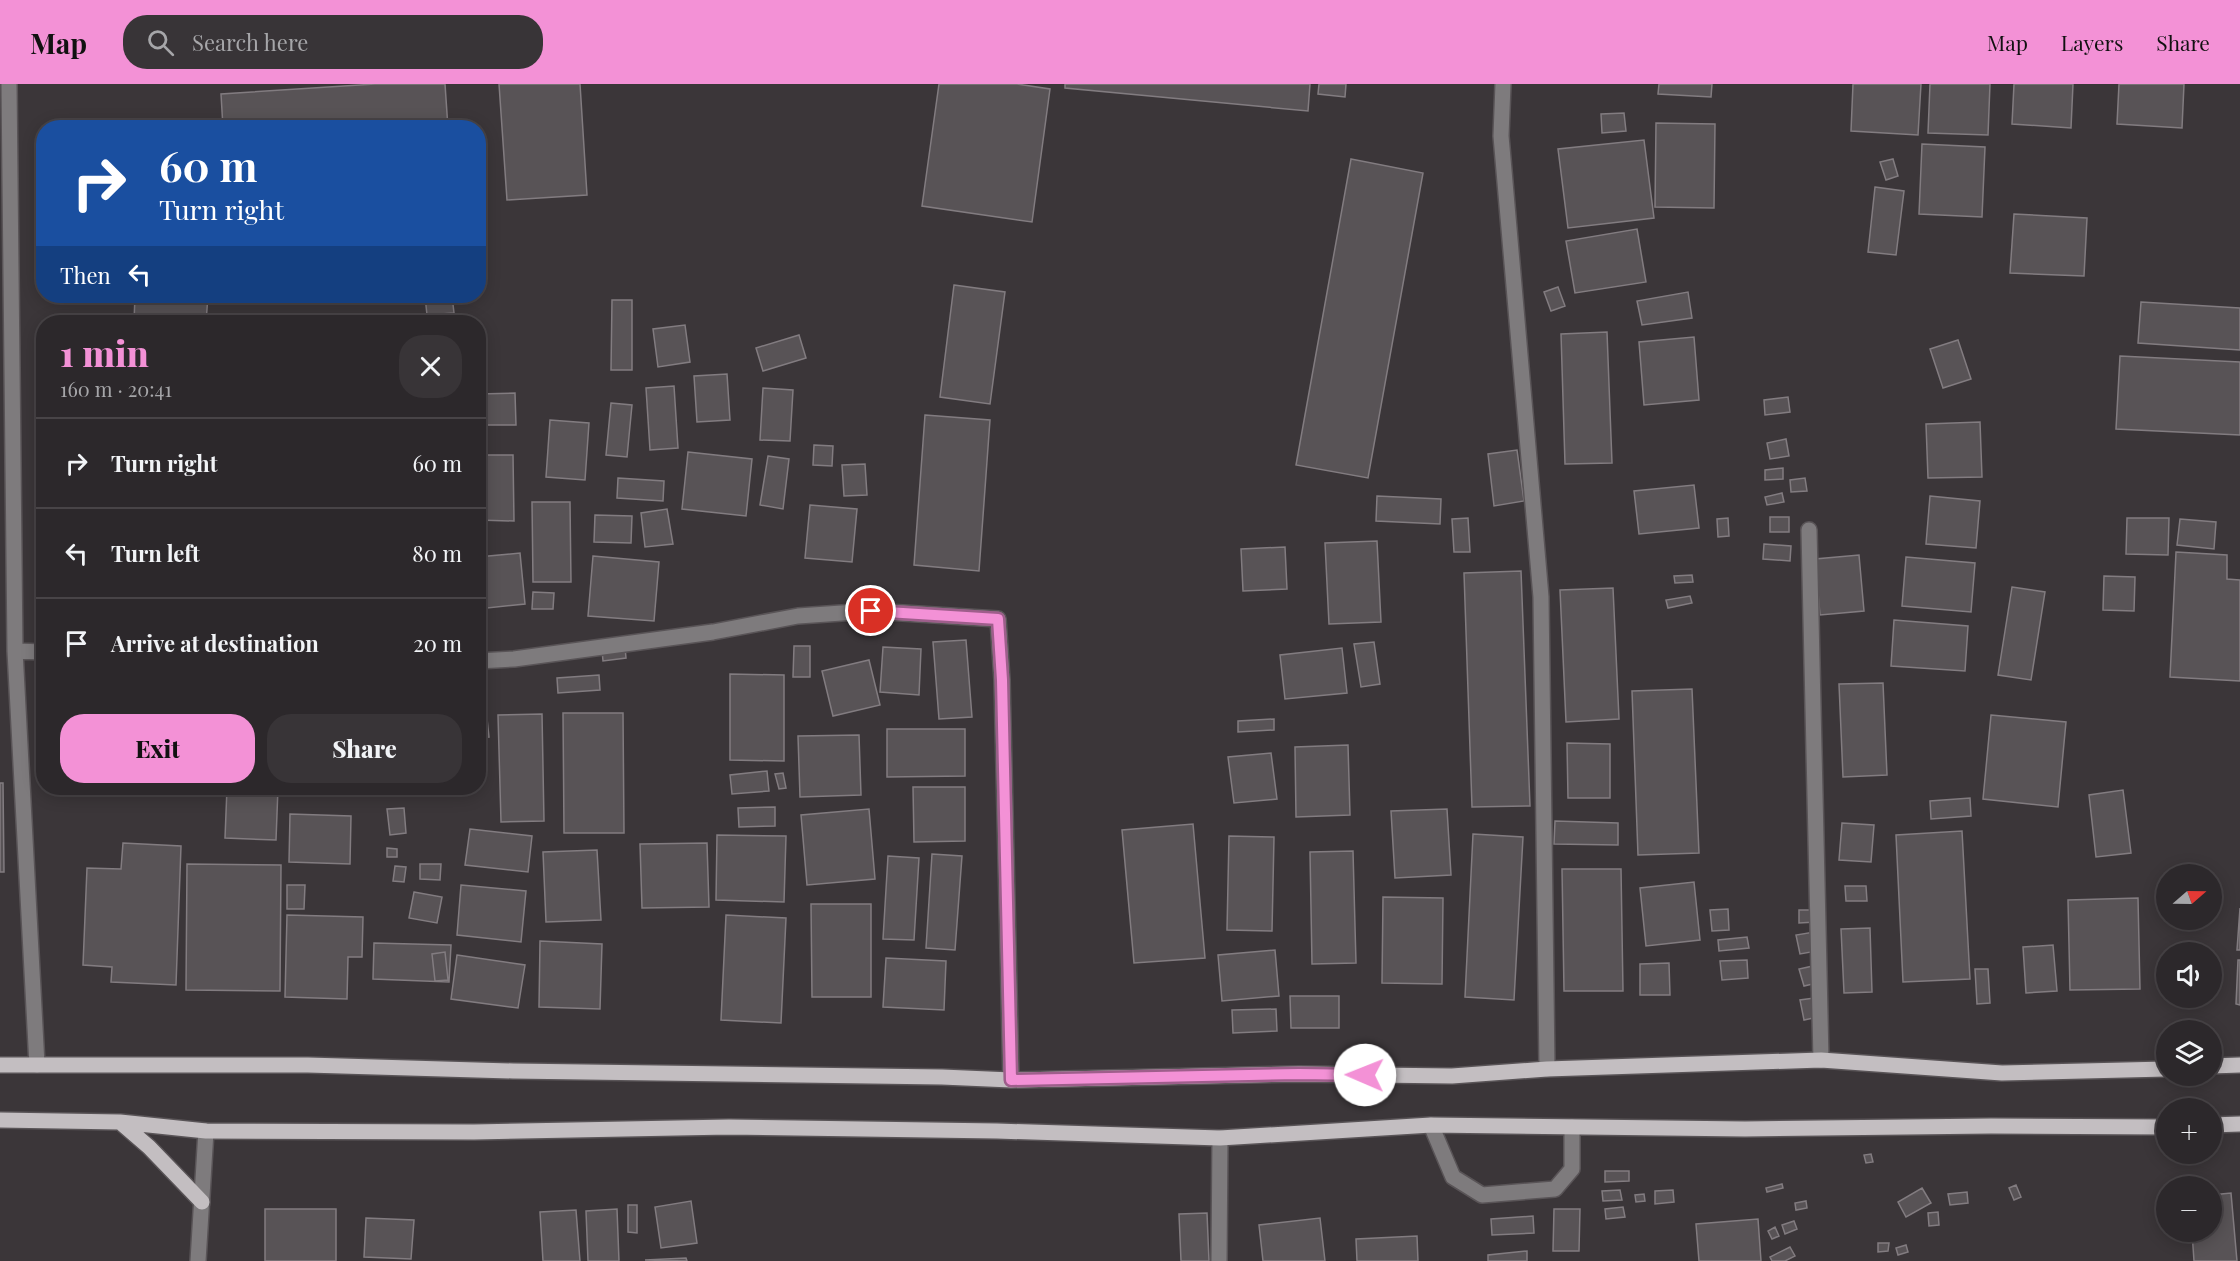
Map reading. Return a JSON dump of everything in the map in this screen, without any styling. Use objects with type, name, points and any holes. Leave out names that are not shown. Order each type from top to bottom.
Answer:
[{"type":"main road","points":[[0,1065],[308,1065],[1011,1080],[1299,1074],[1452,1076],[1547,1069],[1821,1060],[2002,1073],[2156,1069]]},
{"type":"main road","points":[[2222,1066],[2240,1065]]},
{"type":"main road","points":[[0,1120],[120,1122],[206,1131],[474,1132],[729,1127],[1220,1137],[1431,1125],[1744,1129],[2156,1127]]},
{"type":"main road","points":[[120,1122],[202,1202]]},
{"type":"main road","points":[[2222,1125],[2240,1124]]},
{"type":"street","points":[[9,84],[15,651],[37,1065]]},
{"type":"street","points":[[1503,84],[1501,136],[1541,597],[1547,1069]]},
{"type":"street","points":[[1809,530],[1821,1060]]},
{"type":"street","points":[[486,661],[514,659],[713,632],[798,616],[871,611],[998,619],[1002,680],[1011,1080]]},
{"type":"street","points":[[15,651],[36,652]]},
{"type":"street","points":[[1431,1125],[1453,1177],[1482,1195],[1555,1190],[1572,1169],[1572,1127]]},
{"type":"street","points":[[198,1261],[206,1131]]},
{"type":"street","points":[[1219,1261],[1220,1137]]},
{"type":"building","points":[[375,84],[445,84],[447,120],[223,120],[221,94]]},
{"type":"building","points":[[499,84],[580,84],[587,195],[507,200]]},
{"type":"building","points":[[939,84],[1017,84],[1050,89],[1032,222],[922,206]]},
{"type":"building","points":[[1065,84],[1310,84],[1308,111],[1065,88]]},
{"type":"building","points":[[1319,84],[1346,84],[1345,97],[1318,94]]},
{"type":"building","points":[[1659,84],[1712,84],[1711,97],[1658,94]]},
{"type":"building","points":[[1853,84],[1921,84],[1918,135],[1851,131]]},
{"type":"building","points":[[1930,84],[1990,84],[1988,135],[1928,133]]},
{"type":"building","points":[[2014,84],[2073,84],[2071,128],[2012,124]]},
{"type":"building","points":[[2119,84],[2184,84],[2182,128],[2117,124]]},
{"type":"building","points":[[1624,113],[1626,131],[1602,133],[1601,114]]},
{"type":"building","points":[[1656,123],[1715,124],[1714,208],[1655,207]]},
{"type":"building","points":[[1644,140],[1654,218],[1568,228],[1558,149]]},
{"type":"building","points":[[1922,144],[1985,147],[1982,217],[1919,214]]},
{"type":"building","points":[[1351,159],[1423,173],[1368,478],[1296,465]]},
{"type":"building","points":[[1893,159],[1898,176],[1886,180],[1880,162]]},
{"type":"building","points":[[1875,187],[1904,191],[1896,255],[1868,252]]},
{"type":"building","points":[[2014,214],[2087,218],[2084,276],[2010,273]]},
{"type":"building","points":[[1637,229],[1646,282],[1575,293],[1566,241]]},
{"type":"building","points":[[954,285],[1005,292],[990,404],[940,397]]},
{"type":"building","points":[[1558,287],[1565,306],[1551,311],[1544,292]]},
{"type":"building","points":[[1688,292],[1692,318],[1642,325],[1637,301]]},
{"type":"building","points":[[612,300],[632,300],[632,370],[611,370]]},
{"type":"building","points":[[2141,302],[2240,308],[2240,350],[2138,343]]},
{"type":"building","points":[[135,303],[207,303],[207,315],[134,315]]},
{"type":"building","points":[[426,303],[453,303],[454,313],[427,315]]},
{"type":"building","points":[[685,325],[690,362],[658,367],[653,329]]},
{"type":"building","points":[[1607,332],[1612,463],[1565,464],[1561,334]]},
{"type":"building","points":[[799,335],[806,358],[763,371],[756,348]]},
{"type":"building","points":[[1694,337],[1699,400],[1644,405],[1639,342]]},
{"type":"building","points":[[1958,340],[1971,379],[1943,388],[1930,349]]},
{"type":"building","points":[[2120,356],[2240,362],[2240,435],[2116,429]]},
{"type":"building","points":[[727,374],[730,420],[697,422],[694,376]]},
{"type":"building","points":[[674,386],[678,448],[650,450],[646,388]]},
{"type":"building","points":[[763,388],[793,390],[790,441],[760,440]]},
{"type":"building","points":[[515,393],[516,425],[486,425],[486,394]]},
{"type":"building","points":[[1788,397],[1790,412],[1765,415],[1764,400]]},
{"type":"building","points":[[611,403],[632,405],[627,457],[606,455]]},
{"type":"building","points":[[925,415],[990,420],[979,571],[914,565]]},
{"type":"building","points":[[550,420],[589,423],[585,480],[546,477]]},
{"type":"building","points":[[1980,422],[1982,477],[1928,478],[1926,424]]},
{"type":"building","points":[[1786,439],[1789,456],[1770,459],[1767,443]]},
{"type":"building","points":[[814,445],[833,446],[832,466],[813,465]]},
{"type":"building","points":[[1517,450],[1524,501],[1494,506],[1488,454]]},
{"type":"building","points":[[688,452],[752,459],[746,516],[682,509]]},
{"type":"building","points":[[486,455],[513,455],[514,521],[486,520]]},
{"type":"building","points":[[768,456],[789,459],[783,509],[760,505]]},
{"type":"building","points":[[865,464],[867,495],[844,496],[842,465]]},
{"type":"building","points":[[1783,468],[1783,479],[1765,480],[1765,470]]},
{"type":"building","points":[[618,478],[664,481],[663,501],[617,498]]},
{"type":"building","points":[[1805,478],[1807,491],[1791,492],[1790,480]]},
{"type":"building","points":[[1694,485],[1699,528],[1639,534],[1634,491]]},
{"type":"building","points":[[1782,493],[1784,502],[1767,505],[1765,497]]},
{"type":"building","points":[[1377,496],[1441,499],[1440,524],[1376,521]]},
{"type":"building","points":[[1930,496],[1980,501],[1976,548],[1926,544]]},
{"type":"building","points":[[532,502],[570,502],[571,582],[533,582]]},
{"type":"building","points":[[810,505],[857,509],[852,562],[805,558]]},
{"type":"building","points":[[667,509],[673,544],[645,547],[641,513]]},
{"type":"building","points":[[595,515],[632,516],[631,543],[594,542]]},
{"type":"building","points":[[1770,517],[1789,517],[1789,532],[1770,532]]},
{"type":"building","points":[[1468,518],[1470,552],[1454,552],[1452,519]]},
{"type":"building","points":[[1728,518],[1729,536],[1718,537],[1717,519]]},
{"type":"building","points":[[2127,518],[2169,518],[2168,555],[2126,554]]},
{"type":"building","points":[[2180,519],[2216,522],[2214,549],[2177,545]]},
{"type":"building","points":[[1377,541],[1381,622],[1329,624],[1325,543]]},
{"type":"building","points":[[1764,544],[1791,546],[1790,561],[1763,559]]},
{"type":"building","points":[[1285,547],[1287,589],[1243,591],[1241,549]]},
{"type":"building","points":[[2176,552],[2227,555],[2227,579],[2240,580],[2240,681],[2170,677]]},
{"type":"building","points":[[520,553],[525,604],[486,608],[486,556]]},
{"type":"building","points":[[1859,555],[1864,611],[1820,615],[1815,559]]},
{"type":"building","points":[[593,556],[659,562],[654,621],[588,616]]},
{"type":"building","points":[[1906,557],[1975,563],[1971,612],[1902,606]]},
{"type":"building","points":[[1521,571],[1530,806],[1472,807],[1464,573]]},
{"type":"building","points":[[1692,575],[1693,582],[1675,583],[1674,576]]},
{"type":"building","points":[[2104,576],[2135,577],[2134,611],[2103,610]]},
{"type":"building","points":[[2012,587],[2045,592],[2031,680],[1998,675]]},
{"type":"building","points":[[1613,588],[1619,719],[1566,722],[1560,590]]},
{"type":"building","points":[[533,592],[554,593],[553,609],[532,609]]},
{"type":"building","points":[[1690,596],[1692,603],[1668,608],[1666,600]]},
{"type":"building","points":[[1894,620],[1968,626],[1965,671],[1891,666]]},
{"type":"building","points":[[966,640],[972,717],[939,719],[933,642]]},
{"type":"building","points":[[1374,642],[1380,684],[1361,687],[1354,644]]},
{"type":"building","points":[[794,646],[810,646],[810,677],[793,677]]},
{"type":"building","points":[[625,647],[626,658],[603,661],[602,650]]},
{"type":"building","points":[[883,647],[921,649],[919,695],[880,692]]},
{"type":"building","points":[[1342,648],[1347,693],[1285,699],[1280,655]]},
{"type":"building","points":[[869,660],[880,705],[833,716],[822,671]]},
{"type":"building","points":[[730,674],[784,675],[784,761],[730,760]]},
{"type":"building","points":[[599,675],[600,690],[558,693],[557,678]]},
{"type":"building","points":[[1883,683],[1887,775],[1843,777],[1839,684]]},
{"type":"building","points":[[1692,689],[1699,853],[1638,855],[1632,691]]},
{"type":"building","points":[[486,709],[489,737],[486,737]]},
{"type":"building","points":[[563,713],[623,713],[624,833],[564,833]]},
{"type":"building","points":[[542,714],[544,821],[501,822],[498,715]]},
{"type":"building","points":[[1991,715],[2066,722],[2058,807],[1983,799]]},
{"type":"building","points":[[1274,719],[1274,730],[1238,732],[1238,721]]},
{"type":"building","points":[[887,729],[965,729],[965,776],[887,777]]},
{"type":"building","points":[[859,735],[861,795],[800,797],[798,736]]},
{"type":"building","points":[[1567,743],[1610,744],[1610,798],[1568,798]]},
{"type":"building","points":[[1348,745],[1350,815],[1296,817],[1295,747]]},
{"type":"building","points":[[1271,753],[1277,799],[1234,803],[1228,757]]},
{"type":"building","points":[[767,771],[769,791],[732,794],[730,775]]},
{"type":"building","points":[[783,773],[786,788],[779,789],[775,774]]},
{"type":"building","points":[[0,783],[3,783],[4,872],[0,872]]},
{"type":"building","points":[[913,787],[965,787],[965,841],[914,842]]},
{"type":"building","points":[[2123,790],[2131,853],[2096,857],[2089,795]]},
{"type":"building","points":[[227,795],[278,795],[276,840],[225,838]]},
{"type":"building","points":[[1970,798],[1971,816],[1931,819],[1930,801]]},
{"type":"building","points":[[775,807],[775,826],[739,827],[738,808]]},
{"type":"building","points":[[404,808],[406,833],[390,835],[387,809]]},
{"type":"building","points":[[869,809],[875,879],[807,885],[801,815]]},
{"type":"building","points":[[1447,809],[1451,875],[1395,878],[1391,811]]},
{"type":"building","points":[[290,814],[351,816],[350,864],[289,862]]},
{"type":"building","points":[[1555,821],[1618,823],[1618,845],[1554,844]]},
{"type":"building","points":[[1842,823],[1874,825],[1871,862],[1839,860]]},
{"type":"building","points":[[1193,824],[1205,958],[1134,963],[1122,830]]},
{"type":"building","points":[[470,829],[532,836],[528,872],[465,865]]},
{"type":"building","points":[[1962,831],[1970,979],[1903,982],[1896,835]]},
{"type":"building","points":[[1473,834],[1523,837],[1514,1000],[1465,997]]},
{"type":"building","points":[[717,835],[786,836],[784,902],[716,900]]},
{"type":"building","points":[[1229,836],[1274,837],[1272,931],[1227,930]]},
{"type":"building","points":[[123,843],[181,846],[176,985],[111,982],[112,967],[83,965],[87,868],[121,869]]},
{"type":"building","points":[[707,843],[709,907],[642,908],[640,844]]},
{"type":"building","points":[[387,848],[397,849],[397,857],[387,857]]},
{"type":"building","points":[[597,850],[601,920],[546,922],[543,852]]},
{"type":"building","points":[[1353,851],[1356,963],[1312,964],[1310,852]]},
{"type":"building","points":[[932,854],[962,856],[955,950],[926,948]]},
{"type":"building","points":[[888,856],[919,858],[914,940],[883,939]]},
{"type":"building","points":[[187,864],[281,865],[280,991],[186,990]]},
{"type":"building","points":[[420,864],[441,864],[440,880],[420,879]]},
{"type":"building","points":[[395,866],[406,867],[404,882],[393,881]]},
{"type":"building","points":[[1562,869],[1621,869],[1623,991],[1564,991]]},
{"type":"building","points":[[1694,882],[1700,940],[1646,946],[1640,888]]},
{"type":"building","points":[[287,885],[305,885],[304,909],[287,909]]},
{"type":"building","points":[[461,885],[526,891],[521,942],[457,935]]},
{"type":"building","points":[[1845,886],[1866,886],[1867,901],[1846,901]]},
{"type":"building","points":[[414,892],[442,897],[437,923],[409,918]]},
{"type":"building","points":[[1383,897],[1443,898],[1442,984],[1382,983]]},
{"type":"building","points":[[2138,898],[2140,989],[2070,990],[2068,900]]},
{"type":"building","points":[[811,904],[871,904],[871,997],[812,997]]},
{"type":"building","points":[[2240,908],[2240,950],[2237,950]]},
{"type":"building","points":[[1728,909],[1729,930],[1712,931],[1710,910]]},
{"type":"building","points":[[1799,910],[1816,910],[1816,922],[1799,923]]},
{"type":"building","points":[[287,915],[363,917],[362,957],[348,957],[347,999],[285,997]]},
{"type":"building","points":[[726,915],[786,918],[781,1023],[721,1020]]},
{"type":"building","points":[[1870,928],[1872,992],[1844,993],[1841,929]]},
{"type":"building","points":[[1814,932],[1817,951],[1800,954],[1796,935]]},
{"type":"building","points":[[1747,937],[1749,948],[1719,951],[1718,940]]},
{"type":"building","points":[[540,941],[602,944],[600,1009],[539,1007]]},
{"type":"building","points":[[374,943],[451,945],[449,982],[373,979]]},
{"type":"building","points":[[2053,945],[2057,991],[2026,993],[2023,947]]},
{"type":"building","points":[[1275,950],[1279,996],[1222,1001],[1218,955]]},
{"type":"building","points":[[445,952],[448,980],[435,981],[432,954]]},
{"type":"building","points":[[457,955],[525,965],[518,1008],[451,999]]},
{"type":"building","points":[[886,958],[946,961],[944,1010],[883,1007]]},
{"type":"building","points":[[1747,960],[1748,978],[1722,980],[1720,961]]},
{"type":"building","points":[[2238,960],[2240,960],[2240,1005],[2236,1004]]},
{"type":"building","points":[[1669,963],[1670,995],[1640,995],[1640,964]]},
{"type":"building","points":[[1813,966],[1817,983],[1804,986],[1799,969]]},
{"type":"building","points":[[1975,969],[1988,969],[1990,1003],[1977,1004]]},
{"type":"building","points":[[1290,996],[1339,996],[1339,1028],[1291,1028]]},
{"type":"building","points":[[1814,998],[1818,1017],[1804,1020],[1800,1000]]},
{"type":"building","points":[[1276,1009],[1277,1031],[1233,1033],[1232,1010]]},
{"type":"building","points":[[1871,1154],[1873,1162],[1866,1163],[1864,1155]]},
{"type":"building","points":[[1605,1171],[1629,1171],[1629,1181],[1605,1182]]},
{"type":"building","points":[[1782,1184],[1783,1188],[1767,1192],[1766,1188]]},
{"type":"building","points":[[2016,1185],[2021,1197],[2014,1200],[2009,1188]]},
{"type":"building","points":[[1922,1188],[1931,1203],[1906,1217],[1898,1202]]},
{"type":"building","points":[[1620,1190],[1622,1200],[1603,1201],[1602,1191]]},
{"type":"building","points":[[1673,1190],[1674,1202],[1655,1204],[1655,1191]]},
{"type":"building","points":[[1967,1192],[1968,1203],[1950,1205],[1948,1194]]},
{"type":"building","points":[[2231,1193],[2237,1261],[2194,1261],[2193,1242],[2222,1242],[2222,1194]]},
{"type":"building","points":[[1644,1194],[1645,1201],[1636,1202],[1635,1195]]},
{"type":"building","points":[[691,1201],[697,1243],[661,1248],[655,1207]]},
{"type":"building","points":[[1806,1201],[1807,1208],[1796,1210],[1795,1203]]},
{"type":"building","points":[[628,1205],[637,1205],[637,1233],[628,1232]]},
{"type":"building","points":[[1623,1207],[1625,1217],[1606,1219],[1605,1209]]},
{"type":"building","points":[[265,1209],[336,1209],[336,1261],[265,1261]]},
{"type":"building","points":[[617,1209],[619,1261],[588,1261],[586,1211]]},
{"type":"building","points":[[1554,1209],[1580,1209],[1579,1251],[1553,1251]]},
{"type":"building","points":[[576,1210],[580,1261],[543,1261],[540,1212]]},
{"type":"building","points":[[1938,1212],[1939,1225],[1929,1226],[1928,1213]]},
{"type":"building","points":[[1207,1213],[1209,1261],[1181,1261],[1179,1214]]},
{"type":"building","points":[[1533,1216],[1534,1233],[1492,1235],[1491,1219]]},
{"type":"building","points":[[366,1218],[414,1220],[411,1259],[364,1257]]},
{"type":"building","points":[[1320,1218],[1325,1261],[1263,1261],[1259,1225]]},
{"type":"building","points":[[1758,1219],[1761,1261],[1699,1261],[1696,1224]]},
{"type":"building","points":[[1794,1221],[1797,1229],[1785,1234],[1782,1225]]},
{"type":"building","points":[[1775,1227],[1779,1236],[1772,1239],[1768,1231]]},
{"type":"building","points":[[1417,1236],[1418,1261],[1357,1261],[1356,1239]]},
{"type":"building","points":[[1878,1243],[1889,1243],[1888,1251],[1878,1252]]},
{"type":"building","points":[[1906,1245],[1908,1252],[1898,1255],[1896,1248]]},
{"type":"building","points":[[1790,1247],[1795,1256],[1785,1261],[1772,1261],[1770,1257]]},
{"type":"building","points":[[1527,1251],[1527,1261],[1488,1261],[1488,1255]]},
{"type":"building","points":[[686,1258],[687,1261],[645,1260]]},
{"type":"route","points":[[871,611],[998,619],[1002,680],[1011,1080],[1195,1078],[1299,1074],[1365,1075]]}]
